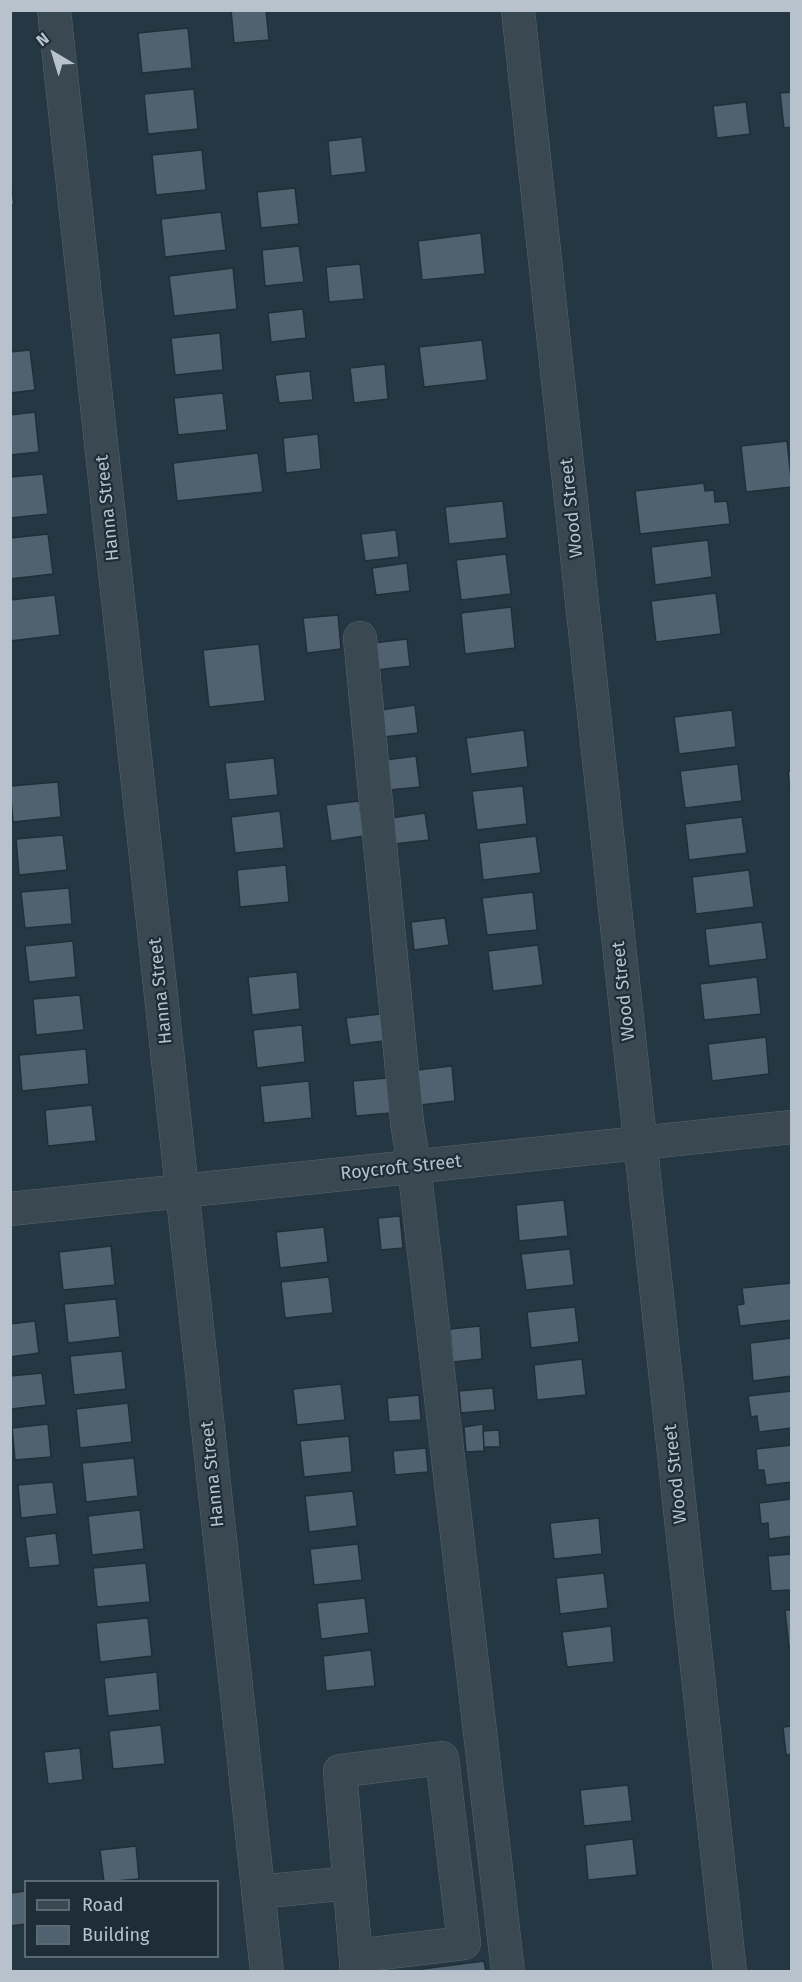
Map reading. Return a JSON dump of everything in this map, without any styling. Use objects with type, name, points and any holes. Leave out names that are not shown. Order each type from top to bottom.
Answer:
[{"type":"street","name":"Hanna Street","points":[[54,10],[267,1971]]},
{"type":"street","name":"Wood Street","points":[[518,10],[730,1971]]},
{"type":"street","points":[[360,638],[407,1122],[508,1971]]},
{"type":"street","name":"Roycroft Street","points":[[10,1209],[792,1127]]},
{"type":"street","points":[[442,1758],[464,1943],[357,1964],[340,1771],[442,1758]]},
{"type":"street","points":[[258,1892],[350,1883]]},
{"type":"building","points":[[231,10],[266,10],[269,40],[234,43]]},
{"type":"building","points":[[188,28],[192,68],[142,73],[138,33]]},
{"type":"building","points":[[194,89],[198,129],[148,134],[144,94]]},
{"type":"building","points":[[792,92],[792,127],[784,128],[780,93]]},
{"type":"building","points":[[746,102],[750,134],[717,138],[713,106]]},
{"type":"building","points":[[362,137],[366,172],[331,176],[328,141]]},
{"type":"building","points":[[202,150],[206,190],[156,195],[152,155]]},
{"type":"building","points":[[10,172],[14,205],[10,205]]},
{"type":"building","points":[[295,188],[299,224],[261,228],[257,192]]},
{"type":"building","points":[[221,212],[226,250],[165,257],[161,219]]},
{"type":"building","points":[[481,233],[485,274],[422,280],[418,241]]},
{"type":"building","points":[[299,246],[304,282],[265,286],[262,250]]},
{"type":"building","points":[[360,264],[364,299],[329,302],[326,267]]},
{"type":"building","points":[[233,268],[237,309],[174,316],[169,276]]},
{"type":"building","points":[[303,309],[306,338],[271,342],[268,313]]},
{"type":"building","points":[[220,333],[223,370],[175,375],[171,338]]},
{"type":"building","points":[[482,340],[487,380],[424,387],[419,347]]},
{"type":"building","points":[[30,350],[35,390],[10,393],[10,352]]},
{"type":"building","points":[[385,364],[388,399],[354,403],[350,368]]},
{"type":"building","points":[[310,371],[313,400],[279,403],[275,375]]},
{"type":"building","points":[[223,393],[227,430],[178,435],[174,398]]},
{"type":"building","points":[[35,412],[39,452],[10,455],[10,415]]},
{"type":"building","points":[[318,434],[321,469],[286,473],[283,438]]},
{"type":"building","points":[[787,441],[792,487],[746,492],[741,446]]},
{"type":"building","points":[[258,453],[263,492],[177,501],[173,463]]},
{"type":"building","points":[[43,474],[48,514],[10,518],[10,477]]},
{"type":"building","points":[[704,483],[705,491],[714,490],[715,502],[727,501],[730,524],[640,534],[635,491]]},
{"type":"building","points":[[503,501],[507,538],[449,544],[445,507]]},
{"type":"building","points":[[396,530],[399,557],[365,561],[361,534]]},
{"type":"building","points":[[48,534],[53,574],[10,579],[10,538]]},
{"type":"building","points":[[708,540],[712,577],[655,585],[651,547]]},
{"type":"building","points":[[506,554],[511,594],[461,600],[456,560]]},
{"type":"building","points":[[407,563],[410,591],[376,595],[372,568]]},
{"type":"building","points":[[716,593],[721,634],[656,642],[651,601]]},
{"type":"building","points":[[55,595],[60,635],[10,641],[10,600]]},
{"type":"building","points":[[511,607],[515,648],[465,654],[461,613]]},
{"type":"building","points":[[338,615],[341,649],[307,653],[303,618]]},
{"type":"building","points":[[407,639],[410,666],[376,670],[373,643]]},
{"type":"building","points":[[259,644],[265,701],[209,707],[203,650]]},
{"type":"building","points":[[415,705],[418,733],[384,737],[381,710]]},
{"type":"building","points":[[732,710],[736,747],[679,754],[674,717]]},
{"type":"building","points":[[524,730],[528,767],[471,774],[466,738]]},
{"type":"building","points":[[416,756],[420,787],[389,790],[385,760]]},
{"type":"building","points":[[274,758],[278,795],[229,800],[225,763]]},
{"type":"building","points":[[738,764],[742,801],[685,808],[680,771]]},
{"type":"building","points":[[788,771],[792,771],[791,803]]},
{"type":"building","points":[[58,782],[61,817],[13,822],[10,786]]},
{"type":"building","points":[[523,786],[527,824],[477,830],[472,791]]},
{"type":"building","points":[[359,801],[364,836],[331,841],[326,805]]},
{"type":"building","points":[[280,811],[284,848],[235,853],[231,817]]},
{"type":"building","points":[[425,813],[429,840],[394,844],[391,818]]},
{"type":"building","points":[[742,817],[747,853],[689,860],[685,824]]},
{"type":"building","points":[[63,835],[67,870],[19,875],[16,839]]},
{"type":"building","points":[[536,836],[541,873],[483,880],[479,843]]},
{"type":"building","points":[[286,865],[289,902],[240,907],[237,870]]},
{"type":"building","points":[[749,870],[754,907],[696,914],[692,877]]},
{"type":"building","points":[[69,888],[72,924],[25,928],[21,892]]},
{"type":"building","points":[[533,892],[537,930],[487,935],[482,898]]},
{"type":"building","points":[[445,918],[449,945],[414,950],[411,922]]},
{"type":"building","points":[[762,922],[767,959],[709,966],[705,929]]},
{"type":"building","points":[[73,941],[76,977],[29,982],[25,946]]},
{"type":"building","points":[[538,945],[543,985],[493,991],[488,951]]},
{"type":"building","points":[[297,972],[300,1009],[252,1015],[248,977]]},
{"type":"building","points":[[757,977],[761,1014],[704,1020],[700,984]]},
{"type":"building","points":[[80,995],[84,1030],[36,1035],[33,999]]},
{"type":"building","points":[[381,1014],[384,1041],[350,1045],[346,1018]]},
{"type":"building","points":[[302,1025],[305,1062],[257,1068],[253,1030]]},
{"type":"building","points":[[766,1037],[769,1074],[712,1081],[708,1044]]},
{"type":"building","points":[[86,1049],[89,1084],[22,1091],[19,1055]]},
{"type":"building","points":[[452,1066],[455,1101],[420,1105],[417,1070]]},
{"type":"building","points":[[387,1078],[391,1113],[356,1116],[353,1081]]},
{"type":"building","points":[[309,1081],[312,1118],[264,1123],[260,1086]]},
{"type":"building","points":[[92,1105],[96,1141],[48,1146],[45,1110]]},
{"type":"building","points":[[564,1200],[568,1236],[519,1241],[516,1205]]},
{"type":"building","points":[[400,1216],[403,1248],[381,1250],[378,1218]]},
{"type":"building","points":[[324,1227],[328,1262],[280,1268],[276,1232]]},
{"type":"building","points":[[111,1246],[115,1285],[63,1290],[59,1252]]},
{"type":"building","points":[[570,1249],[574,1285],[526,1290],[521,1254]]},
{"type":"building","points":[[329,1277],[333,1313],[285,1318],[281,1282]]},
{"type":"building","points":[[792,1283],[792,1320],[740,1326],[737,1305],[744,1304],[742,1288]]},
{"type":"building","points":[[116,1299],[120,1337],[68,1343],[64,1304]]},
{"type":"building","points":[[575,1307],[579,1342],[531,1348],[527,1312]]},
{"type":"building","points":[[35,1321],[39,1353],[10,1357],[10,1324]]},
{"type":"building","points":[[480,1326],[482,1359],[453,1362],[450,1329]]},
{"type":"building","points":[[792,1338],[792,1376],[753,1381],[750,1343]]},
{"type":"building","points":[[122,1351],[126,1389],[74,1395],[70,1356]]},
{"type":"building","points":[[582,1359],[586,1395],[537,1400],[534,1365]]},
{"type":"building","points":[[42,1373],[46,1405],[11,1409],[10,1376]]},
{"type":"building","points":[[341,1384],[345,1420],[297,1425],[293,1389]]},
{"type":"building","points":[[493,1388],[495,1410],[461,1413],[459,1391]]},
{"type":"building","points":[[792,1391],[792,1428],[759,1432],[757,1416],[751,1417],[748,1396]]},
{"type":"building","points":[[419,1395],[421,1420],[389,1422],[387,1398]]},
{"type":"building","points":[[128,1403],[132,1442],[80,1448],[76,1409]]},
{"type":"building","points":[[48,1424],[51,1457],[15,1460],[12,1428]]},
{"type":"building","points":[[483,1424],[484,1451],[466,1452],[464,1427]]},
{"type":"building","points":[[499,1430],[500,1447],[484,1447],[483,1431]]},
{"type":"building","points":[[349,1436],[352,1472],[304,1477],[300,1441]]},
{"type":"building","points":[[792,1445],[792,1482],[766,1485],[764,1470],[758,1470],[756,1449]]},
{"type":"building","points":[[426,1448],[428,1472],[395,1475],[393,1451]]},
{"type":"building","points":[[134,1458],[138,1496],[86,1502],[82,1463]]},
{"type":"building","points":[[53,1482],[57,1514],[21,1518],[18,1485]]},
{"type":"building","points":[[353,1491],[357,1526],[309,1532],[305,1496]]},
{"type":"building","points":[[792,1499],[792,1536],[769,1539],[768,1523],[761,1524],[759,1503]]},
{"type":"building","points":[[140,1510],[144,1549],[92,1555],[88,1516]]},
{"type":"building","points":[[599,1518],[602,1554],[554,1559],[550,1523]]},
{"type":"building","points":[[56,1533],[60,1565],[29,1568],[25,1537]]},
{"type":"building","points":[[358,1544],[362,1580],[314,1585],[310,1549]]},
{"type":"building","points":[[792,1554],[792,1590],[771,1591],[768,1556]]},
{"type":"building","points":[[146,1563],[150,1602],[97,1607],[93,1568]]},
{"type":"building","points":[[604,1573],[608,1608],[560,1614],[556,1578]]},
{"type":"building","points":[[365,1598],[369,1633],[321,1639],[317,1603]]},
{"type":"building","points":[[785,1610],[792,1610],[792,1647],[789,1647]]},
{"type":"building","points":[[148,1618],[152,1656],[100,1662],[96,1623]]},
{"type":"building","points":[[611,1626],[614,1662],[567,1667],[562,1632]]},
{"type":"building","points":[[371,1650],[375,1686],[326,1691],[323,1656]]},
{"type":"building","points":[[157,1672],[160,1710],[108,1716],[104,1678]]},
{"type":"building","points":[[161,1725],[165,1764],[113,1769],[109,1731]]},
{"type":"building","points":[[792,1726],[792,1754],[786,1755],[783,1727]]},
{"type":"building","points":[[80,1748],[83,1780],[48,1784],[44,1752]]},
{"type":"building","points":[[628,1785],[632,1821],[584,1826],[580,1790]]},
{"type":"building","points":[[633,1839],[637,1875],[588,1880],[585,1845]]},
{"type":"building","points":[[136,1846],[139,1879],[104,1880],[100,1850]]},
{"type":"building","points":[[24,1891],[24,1924],[10,1926],[10,1893]]},
{"type":"building","points":[[484,1961],[486,1972],[422,1972],[422,1969]]}]
